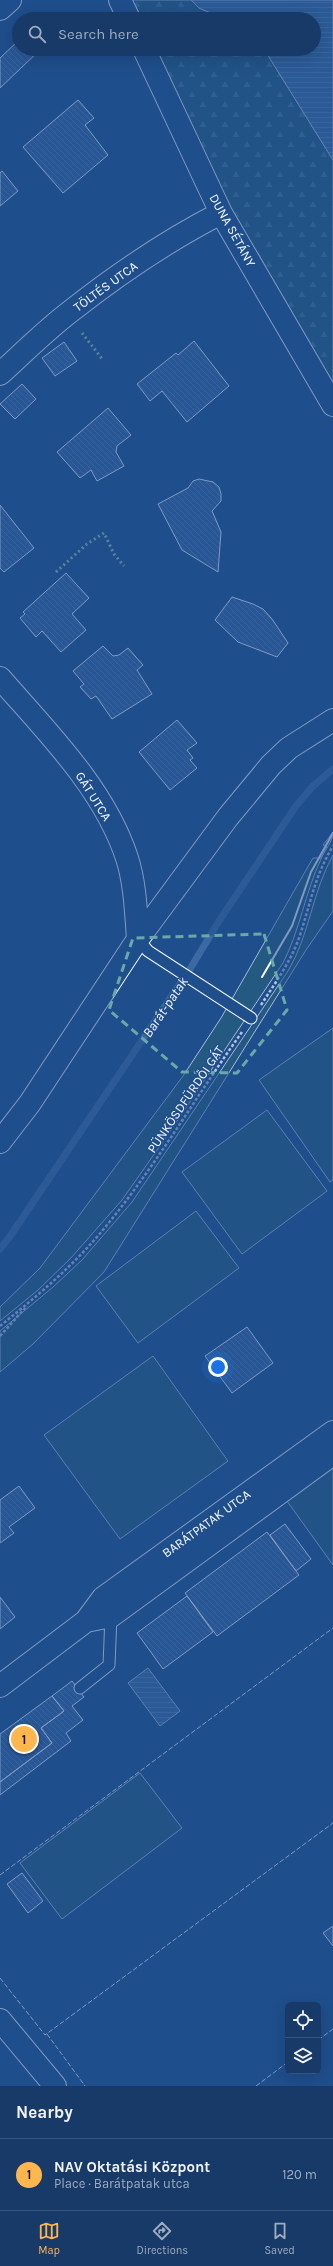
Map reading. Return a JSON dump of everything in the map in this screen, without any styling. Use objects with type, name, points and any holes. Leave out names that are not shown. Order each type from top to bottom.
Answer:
[{"type":"street","points":[[0,9],[10,0]]},
{"type":"street","points":[[120,0],[126,12]]},
{"type":"street","name":"DUNA SÉTÁNY","points":[[147,56],[221,212],[333,405]]},
{"type":"street","name":"TÖLTÉS UTCA","points":[[0,374],[70,312],[134,264],[190,229],[221,212]]},
{"type":"street","name":"GÁT UTCA","points":[[0,678],[81,773],[120,840],[127,859],[131,878],[138,939]]},
{"type":"street","points":[[0,1142],[30,1103],[138,939],[228,817],[271,765],[289,748],[333,720]]},
{"type":"street","name":"BARÁTPATAK UTCA","points":[[0,1686],[86,1621],[103,1598],[333,1432]]},
{"type":"street","name":"BARÁTPATAK UTCA","points":[[86,1621],[111,1616],[333,1454]]},
{"type":"street","points":[[0,2020],[55,2086]]},
{"type":"lane","points":[[138,939],[148,951],[251,1018]]},
{"type":"lane","points":[[80,1688],[110,1665],[111,1616]]},
{"type":"path","name":"PÜNKÖSDFÜRDŐI GÁT","points":[[0,1326],[33,1300],[63,1272],[101,1232],[141,1182],[289,962],[299,938],[313,888],[333,846]]},
{"type":"path","points":[[0,1336],[33,1300]]},
{"type":"highlighted area","points":[[264,934],[287,1010],[237,1073],[182,1072],[109,1010],[133,938],[186,935]]},
{"type":"green space","points":[[120,0],[191,0],[199,8],[208,12],[126,12]]},
{"type":"green space","points":[[147,56],[268,56],[333,160],[333,405]]},
{"type":"green space","points":[[333,832],[333,836],[315,872],[294,938],[283,963],[167,1136],[122,1200],[70,1259],[38,1290],[0,1321],[0,1307],[40,1268],[183,1076],[221,1018],[313,858],[321,858],[327,847],[323,845]]},
{"type":"green space","points":[[333,855],[333,911],[306,950],[104,1272],[33,1344],[0,1372],[0,1331],[53,1287],[82,1260],[132,1202],[288,971],[301,942],[320,884]]},
{"type":"green space","points":[[333,1028],[333,1180],[330,1182],[259,1080]]},
{"type":"green space","points":[[267,1110],[327,1191],[242,1254],[182,1172]]},
{"type":"green space","points":[[196,1211],[239,1268],[138,1343],[96,1286]]},
{"type":"green space","points":[[153,1356],[228,1461],[120,1539],[44,1435]]},
{"type":"green space","points":[[333,1468],[333,1565],[287,1501]]},
{"type":"green space","points":[[140,1773],[182,1828],[62,1919],[20,1863]]},
{"type":"shaded area","points":[[191,0],[333,0],[333,160],[268,56],[321,56],[321,12],[208,12],[199,8]]},
{"type":"shaded area","points":[[148,1668],[180,1711],[160,1726],[128,1683]]},
{"type":"building","points":[[12,47],[12,56],[34,56],[0,88],[0,58]]},
{"type":"building","points":[[78,100],[94,118],[85,125],[108,155],[63,193],[23,147]]},
{"type":"building","points":[[2,171],[18,191],[0,206],[0,173]]},
{"type":"building","points":[[194,341],[229,386],[187,422],[162,391],[150,401],[137,384],[176,353],[178,355]]},
{"type":"building","points":[[64,342],[77,361],[55,376],[42,358]]},
{"type":"building","points":[[22,384],[36,399],[15,419],[0,404]]},
{"type":"building","points":[[108,408],[131,435],[117,446],[116,452],[124,466],[97,481],[91,470],[80,478],[57,452]]},
{"type":"building","points":[[199,479],[213,482],[219,487],[221,494],[221,501],[212,511],[221,532],[218,572],[182,550],[158,504],[188,488],[193,481]]},
{"type":"building","points":[[0,505],[34,548],[4,572],[0,568]]},
{"type":"building","points":[[66,573],[89,598],[72,614],[86,630],[61,652],[42,631],[36,637],[20,618],[25,614],[23,612]]},
{"type":"building","points":[[232,597],[263,609],[272,619],[288,643],[277,657],[238,642],[215,620]]},
{"type":"building","points":[[103,646],[113,656],[119,655],[128,648],[143,665],[137,670],[152,694],[112,719],[96,696],[91,699],[80,687],[84,684],[73,671]]},
{"type":"building","points":[[177,720],[197,743],[187,750],[193,758],[190,760],[197,768],[170,790],[139,752]]},
{"type":"building","points":[[247,1327],[273,1363],[232,1393],[205,1356]]},
{"type":"building","points":[[19,1486],[35,1508],[9,1527],[14,1533],[0,1543],[0,1500]]},
{"type":"building","points":[[285,1524],[311,1559],[296,1571],[270,1535]]},
{"type":"building","points":[[267,1532],[299,1575],[217,1636],[185,1593]]},
{"type":"building","points":[[187,1596],[213,1632],[163,1669],[137,1633]]},
{"type":"building","points":[[0,1597],[15,1617],[0,1629]]},
{"type":"building","points":[[72,1681],[84,1697],[72,1706],[83,1720],[66,1733],[71,1741],[0,1795],[0,1782],[52,1743],[41,1728],[64,1711],[52,1696]]},
{"type":"building","points":[[52,1696],[64,1711],[41,1728],[52,1743],[0,1782],[0,1734]]},
{"type":"building","points":[[22,1873],[43,1901],[28,1913],[7,1884]]},
{"type":"building","points":[[333,1926],[333,1946],[323,1933]]},
{"type":"waterway","name":"Barát-patak","points":[[0,1249],[11,1235],[190,969],[219,921],[296,806],[312,787],[333,769]]},
{"type":"hedge","points":[[82,333],[103,360]]},
{"type":"hedge","points":[[56,572],[87,544],[104,533],[114,554],[124,566]]},
{"type":"fence","points":[[0,1875],[333,1628]]},
{"type":"fence","points":[[0,1978],[45,2035],[333,1823]]},
{"type":"fence","points":[[321,2038],[333,2029]]},
{"type":"fence","points":[[47,2034],[85,2086]]},
{"type":"fence","points":[[256,2086],[285,2064]]},
{"type":"wall","points":[[262,977],[292,926],[311,872],[333,833]]},
{"type":"place","name":"NAV Oktatási Központ","points":[[24,1739]]}]
